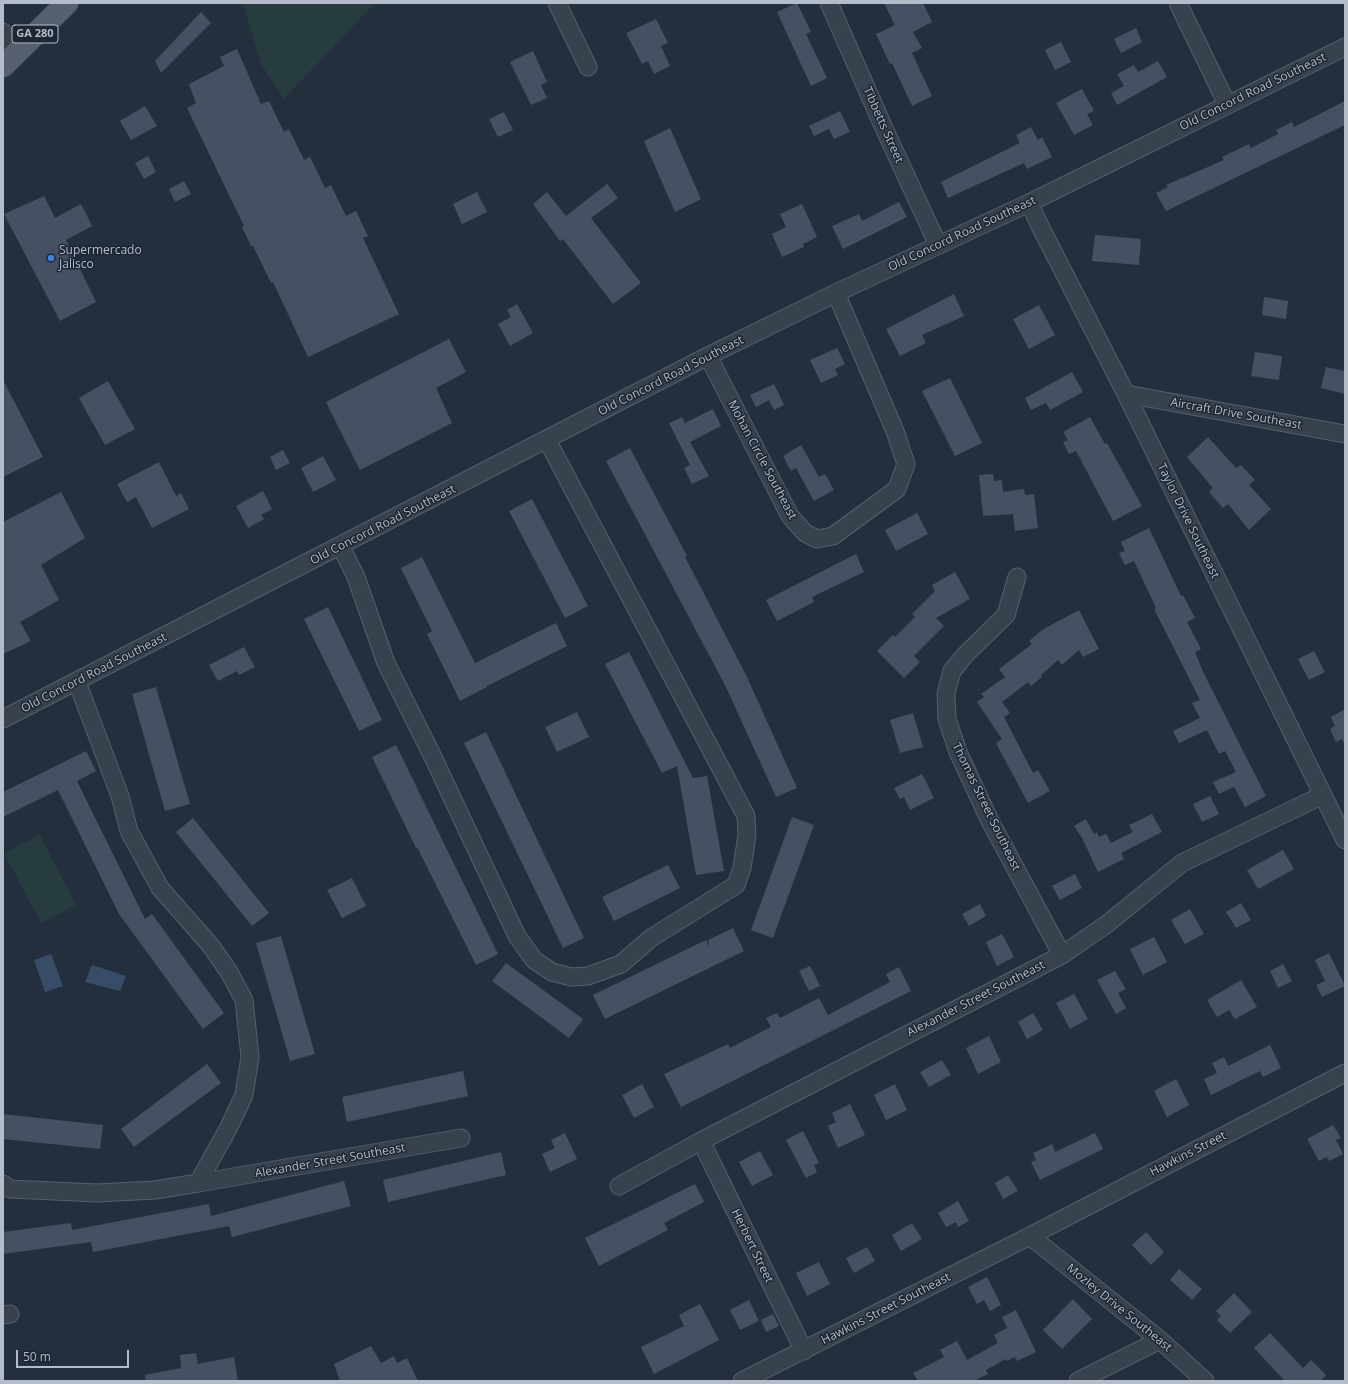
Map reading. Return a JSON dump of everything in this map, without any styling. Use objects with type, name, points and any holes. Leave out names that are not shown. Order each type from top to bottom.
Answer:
[{"type":"main road","name":"GA 280","points":[[10,59],[67,3]]},
{"type":"street","points":[[557,3],[588,67]]},
{"type":"street","name":"Tibbetts Street","points":[[829,3],[883,126],[938,245]]},
{"type":"street","points":[[1178,3],[1228,104]]},
{"type":"street","points":[[3,32],[10,59]]},
{"type":"street","name":"Old Concord Road Southeast","points":[[3,719],[341,547],[708,356],[836,293],[1029,203],[1345,47]]},
{"type":"street","name":"Taylor Drive Southeast","points":[[1029,203],[1126,394],[1345,840]]},
{"type":"street","name":"Mohan Circle Southeast","points":[[708,356],[790,516],[805,533],[817,539],[832,536],[897,489],[906,464],[895,431],[836,293]]},
{"type":"street","name":"Aircraft Drive Southeast","points":[[1126,394],[1345,434]]},
{"type":"street","points":[[341,547],[356,577],[386,663],[432,755],[517,936],[525,948],[534,960],[552,972],[571,977],[588,976],[621,964],[651,938],[736,885],[742,868],[747,835],[746,816],[547,440]]},
{"type":"street","name":"Thomas Street Southeast","points":[[1017,577],[1006,615],[965,655],[952,671],[946,693],[947,719],[958,752],[990,821],[1062,955]]},
{"type":"street","points":[[77,682],[120,796],[129,831],[160,888],[211,946],[229,972],[244,1000],[250,1057],[244,1095],[198,1183]]},
{"type":"street","name":"Alexander Street Southeast","points":[[619,1186],[701,1141],[1062,955],[1107,924],[1182,863],[1323,796]]},
{"type":"street","name":"Hawkins Street","points":[[1030,1236],[1345,1073]]},
{"type":"street","name":"Alexander Street Southeast","points":[[3,1184],[10,1189],[97,1193],[155,1190],[461,1138]]},
{"type":"street","name":"Herbert Street","points":[[701,1141],[804,1351]]},
{"type":"street","name":"Mozley Drive Southeast","points":[[1030,1236],[1160,1340],[1206,1381]]},
{"type":"street","name":"Hawkins Street Southeast","points":[[742,1381],[1030,1236]]},
{"type":"street","points":[[1078,1381],[1160,1340]]},
{"type":"green space","points":[[241,3],[375,3],[284,99],[261,64],[244,7]]},
{"type":"green space","points":[[40,835],[76,905],[41,923],[4,853]]},
{"type":"water","points":[[51,954],[63,986],[45,992],[34,960]]},
{"type":"water","points":[[92,965],[126,976],[120,991],[85,982]]},
{"type":"building","points":[[797,3],[811,32],[806,34],[827,78],[811,86],[777,12]]},
{"type":"building","points":[[884,3],[923,3],[932,22],[913,32],[922,48],[912,53],[932,96],[912,106],[892,63],[890,64],[876,34],[895,25]]},
{"type":"building","points":[[201,12],[211,23],[161,73],[155,61]]},
{"type":"building","points":[[656,19],[668,43],[661,46],[670,66],[654,74],[648,61],[642,64],[626,33]]},
{"type":"building","points":[[1136,28],[1142,42],[1121,53],[1114,39]]},
{"type":"building","points":[[1061,42],[1071,62],[1055,70],[1045,50]]},
{"type":"building","points":[[237,49],[261,104],[269,101],[284,132],[289,129],[304,160],[310,157],[325,188],[331,185],[346,216],[356,211],[368,236],[363,238],[399,314],[308,357],[273,282],[271,283],[253,246],[251,246],[242,227],[244,226],[187,108],[196,103],[189,84],[224,66],[220,57]]},
{"type":"building","points":[[533,51],[547,82],[541,85],[547,98],[531,105],[510,62]]},
{"type":"building","points":[[1158,61],[1167,77],[1117,105],[1111,93],[1124,86],[1117,74],[1134,65],[1138,72]]},
{"type":"building","points":[[1082,89],[1094,111],[1087,114],[1093,125],[1074,135],[1056,103]]},
{"type":"building","points":[[1345,101],[1345,125],[1166,211],[1156,193],[1168,187],[1166,185],[1224,160],[1222,157],[1249,144],[1251,148],[1278,134],[1276,130],[1292,122],[1294,127]]},
{"type":"building","points":[[145,106],[157,126],[131,140],[120,121]]},
{"type":"building","points":[[840,111],[850,132],[834,139],[829,129],[814,136],[809,126]]},
{"type":"building","points":[[504,112],[513,130],[498,137],[489,119]]},
{"type":"building","points":[[1031,127],[1038,140],[1042,137],[1052,157],[1027,169],[1024,163],[948,198],[941,182],[1020,143],[1016,135]]},
{"type":"building","points":[[670,128],[701,199],[675,212],[644,141]]},
{"type":"building","points":[[148,156],[156,172],[144,179],[135,163]]},
{"type":"building","points":[[184,181],[191,194],[175,202],[169,189]]},
{"type":"building","points":[[607,184],[618,198],[591,218],[641,283],[613,304],[563,239],[560,241],[533,204],[547,192],[566,216]]},
{"type":"building","points":[[477,192],[487,212],[462,224],[453,204]]},
{"type":"building","name":"Supermercado Jalisco","points":[[44,196],[55,218],[81,204],[92,226],[66,240],[96,302],[60,321],[4,214]]},
{"type":"building","points":[[899,202],[907,217],[843,249],[832,226],[859,214],[862,221]]},
{"type":"building","points":[[802,204],[817,237],[803,244],[804,247],[782,257],[772,234],[786,227],[780,214]]},
{"type":"building","points":[[1095,235],[1141,239],[1139,265],[1092,261]]},
{"type":"building","points":[[954,294],[964,316],[922,335],[926,343],[900,356],[886,329]]},
{"type":"building","points":[[1264,297],[1288,301],[1286,319],[1262,315]]},
{"type":"building","points":[[517,304],[533,333],[510,346],[498,324],[511,317],[507,310]]},
{"type":"building","points":[[1039,305],[1055,335],[1029,349],[1013,319]]},
{"type":"building","points":[[449,339],[466,372],[436,388],[452,423],[360,470],[326,402]]},
{"type":"building","points":[[837,348],[845,364],[835,369],[838,375],[821,383],[810,360]]},
{"type":"building","points":[[1255,352],[1282,356],[1279,380],[1251,376]]},
{"type":"building","points":[[1326,367],[1345,371],[1345,394],[1321,388]]},
{"type":"building","points":[[1072,372],[1083,392],[1050,410],[1046,403],[1031,410],[1025,398]]},
{"type":"building","points":[[950,378],[982,443],[955,456],[922,391]]},
{"type":"building","points":[[3,380],[43,457],[3,477]]},
{"type":"building","points":[[108,381],[135,429],[105,445],[79,398]]},
{"type":"building","points":[[774,384],[784,405],[774,410],[769,400],[756,407],[750,395]]},
{"type":"building","points":[[713,409],[721,426],[690,442],[709,476],[692,484],[684,468],[690,465],[669,423],[682,417],[685,423]]},
{"type":"building","points":[[1090,417],[1105,444],[1107,443],[1142,506],[1113,521],[1076,451],[1069,454],[1063,442],[1068,440],[1063,432]]},
{"type":"building","points":[[1208,437],[1236,468],[1241,465],[1255,480],[1249,485],[1271,509],[1249,530],[1228,504],[1223,508],[1209,492],[1213,488],[1187,457]]},
{"type":"building","points":[[801,445],[819,477],[825,474],[834,490],[814,501],[796,468],[791,471],[783,456]]},
{"type":"building","points":[[630,448],[687,556],[685,557],[746,675],[797,788],[776,797],[725,685],[606,461]]},
{"type":"building","points":[[283,450],[290,463],[276,470],[270,457]]},
{"type":"building","points":[[323,456],[336,480],[313,492],[301,468]]},
{"type":"building","points":[[159,462],[176,496],[181,493],[189,509],[152,528],[136,497],[127,502],[117,484]]},
{"type":"building","points":[[993,474],[994,481],[1002,480],[1003,492],[1024,489],[1025,495],[1034,494],[1038,528],[1015,531],[1013,514],[983,516],[979,475]]},
{"type":"building","points":[[263,491],[272,509],[261,515],[264,519],[248,528],[236,506]]},
{"type":"building","points":[[61,492],[85,538],[41,565],[59,600],[20,622],[31,641],[3,654],[3,522]]},
{"type":"building","points":[[532,499],[588,606],[565,618],[509,511]]},
{"type":"building","points":[[917,513],[928,534],[896,551],[885,530]]},
{"type":"building","points":[[1149,528],[1181,596],[1183,595],[1195,618],[1187,622],[1201,649],[1195,652],[1204,674],[1266,796],[1245,807],[1234,787],[1219,794],[1213,782],[1236,772],[1225,751],[1219,754],[1207,730],[1179,743],[1173,731],[1200,718],[1192,703],[1200,700],[1154,609],[1156,608],[1134,561],[1125,565],[1119,553],[1125,551],[1121,542]]},
{"type":"building","points":[[856,554],[864,572],[812,597],[814,602],[777,621],[766,600]]},
{"type":"building","points":[[422,557],[475,663],[556,623],[567,646],[460,701],[427,634],[432,631],[401,568]]},
{"type":"building","points":[[955,572],[970,599],[936,618],[944,626],[914,656],[920,662],[904,678],[877,651],[893,635],[895,637],[915,617],[912,614],[935,591],[932,585]]},
{"type":"building","points":[[328,607],[382,720],[359,731],[304,619]]},
{"type":"building","points":[[1079,610],[1099,649],[1083,657],[1079,650],[1062,665],[1058,660],[1031,686],[1028,682],[1002,702],[1010,713],[1004,717],[1033,773],[1038,770],[1050,791],[1028,803],[996,743],[1002,739],[977,702],[984,697],[981,694],[1005,677],[999,669],[1032,644],[1029,641],[1042,630]]},
{"type":"building","points":[[244,647],[255,667],[239,675],[237,671],[218,681],[209,665]]},
{"type":"building","points":[[1314,651],[1325,672],[1309,680],[1298,659]]},
{"type":"building","points":[[629,652],[693,778],[707,776],[724,871],[696,875],[677,766],[662,773],[605,664]]},
{"type":"building","points":[[156,687],[190,804],[165,811],[132,694]]},
{"type":"building","points":[[1345,709],[1345,745],[1342,739],[1336,742],[1330,729],[1335,726],[1331,717]]},
{"type":"building","points":[[577,712],[589,737],[557,752],[545,727]]},
{"type":"building","points":[[913,713],[923,747],[900,753],[890,720]]},
{"type":"building","points":[[486,732],[584,938],[563,948],[464,743]]},
{"type":"building","points":[[396,745],[498,954],[476,965],[417,847],[416,848],[372,757]]},
{"type":"building","points":[[86,751],[96,771],[77,781],[145,919],[152,914],[224,1013],[203,1029],[119,914],[58,790],[3,817],[3,792]]},
{"type":"building","points":[[922,774],[934,798],[910,810],[904,797],[900,799],[894,788]]},
{"type":"building","points":[[1210,796],[1219,814],[1202,822],[1193,804]]},
{"type":"building","points":[[1152,814],[1162,832],[1121,853],[1124,859],[1098,872],[1082,838],[1074,826],[1086,819],[1094,834],[1097,832],[1099,837],[1106,834],[1111,843],[1133,832],[1129,825]]},
{"type":"building","points":[[792,817],[814,825],[773,938],[751,930]]},
{"type":"building","points":[[193,818],[269,913],[252,926],[176,832]]},
{"type":"building","points":[[1283,850],[1294,869],[1258,889],[1247,870]]},
{"type":"building","points":[[668,865],[680,888],[614,921],[602,897]]},
{"type":"building","points":[[1075,874],[1082,888],[1060,900],[1052,886]]},
{"type":"building","points":[[352,878],[366,906],[342,918],[327,890]]},
{"type":"building","points":[[1241,903],[1251,920],[1236,928],[1226,912]]},
{"type":"building","points":[[980,904],[986,916],[969,926],[962,914]]},
{"type":"building","points":[[1190,909],[1204,934],[1185,944],[1171,920]]},
{"type":"building","points":[[733,928],[744,951],[605,1019],[593,995],[706,940],[709,947],[708,940]]},
{"type":"building","points":[[1002,934],[1014,957],[997,966],[986,942]]},
{"type":"building","points":[[281,936],[315,1054],[290,1061],[256,943]]},
{"type":"building","points":[[1154,937],[1167,962],[1143,975],[1130,949]]},
{"type":"building","points":[[1329,953],[1345,986],[1322,997],[1316,985],[1325,981],[1315,960]]},
{"type":"building","points":[[506,963],[583,1019],[569,1038],[492,981]]},
{"type":"building","points":[[1283,964],[1292,981],[1278,988],[1270,971]]},
{"type":"building","points":[[810,966],[820,986],[809,991],[799,971]]},
{"type":"building","points":[[899,967],[911,991],[681,1107],[664,1074],[728,1044],[730,1048],[771,1027],[766,1018],[777,1013],[780,1018],[819,998],[828,1015],[890,982],[886,974]]},
{"type":"building","points":[[1115,971],[1126,989],[1118,993],[1126,1008],[1116,1014],[1097,980]]},
{"type":"building","points":[[1241,980],[1257,1007],[1235,1019],[1229,1010],[1217,1017],[1207,1000]]},
{"type":"building","points":[[1074,994],[1088,1019],[1070,1029],[1056,1003]]},
{"type":"building","points":[[1033,1013],[1043,1030],[1027,1039],[1018,1022]]},
{"type":"building","points":[[989,1036],[1001,1062],[978,1074],[966,1048]]},
{"type":"building","points":[[1270,1045],[1281,1068],[1263,1077],[1260,1071],[1211,1095],[1204,1079],[1217,1073],[1212,1063],[1224,1057],[1228,1066]]},
{"type":"building","points":[[942,1060],[951,1075],[929,1087],[920,1072]]},
{"type":"building","points":[[207,1064],[221,1083],[134,1147],[121,1129]]},
{"type":"building","points":[[463,1071],[468,1096],[347,1122],[342,1097]]},
{"type":"building","points":[[1176,1079],[1189,1105],[1167,1117],[1154,1091]]},
{"type":"building","points":[[642,1084],[654,1107],[634,1118],[622,1095]]},
{"type":"building","points":[[895,1084],[907,1110],[886,1120],[874,1095]]},
{"type":"building","points":[[850,1104],[865,1135],[838,1148],[828,1126],[836,1122],[832,1113]]},
{"type":"building","points":[[3,1114],[103,1125],[100,1149],[3,1139]]},
{"type":"building","points":[[1333,1125],[1341,1138],[1336,1140],[1343,1154],[1329,1161],[1327,1157],[1319,1161],[1307,1139]]},
{"type":"building","points":[[803,1131],[819,1163],[814,1165],[817,1172],[806,1178],[786,1140]]},
{"type":"building","points":[[565,1133],[577,1159],[550,1172],[542,1154],[555,1148],[551,1140]]},
{"type":"building","points":[[1095,1133],[1103,1149],[1040,1180],[1031,1162],[1036,1160],[1033,1153],[1052,1144],[1055,1152]]},
{"type":"building","points":[[760,1151],[773,1175],[752,1186],[739,1162]]},
{"type":"building","points":[[501,1152],[506,1175],[388,1202],[383,1180]]},
{"type":"building","points":[[1008,1175],[1018,1191],[1003,1199],[995,1183]]},
{"type":"building","points":[[344,1181],[351,1206],[232,1237],[229,1226],[93,1252],[91,1242],[3,1254],[3,1232],[71,1223],[72,1230],[209,1204],[211,1216]]},
{"type":"building","points":[[695,1184],[704,1202],[664,1223],[668,1230],[599,1266],[585,1238]]},
{"type":"building","points":[[958,1201],[969,1221],[958,1227],[956,1222],[946,1227],[938,1213]]},
{"type":"building","points":[[912,1223],[922,1239],[901,1251],[892,1235]]},
{"type":"building","points":[[1146,1232],[1164,1252],[1151,1265],[1132,1245]]},
{"type":"building","points":[[867,1247],[875,1261],[854,1273],[846,1258]]},
{"type":"building","points":[[819,1262],[830,1284],[807,1296],[796,1273]]},
{"type":"building","points":[[1179,1269],[1202,1289],[1192,1300],[1170,1280]]},
{"type":"building","points":[[987,1277],[1001,1305],[990,1311],[984,1300],[977,1304],[968,1287]]},
{"type":"building","points":[[1234,1293],[1252,1312],[1230,1333],[1217,1320],[1221,1316],[1216,1311]]},
{"type":"building","points":[[1073,1299],[1092,1319],[1062,1349],[1043,1330]]},
{"type":"building","points":[[749,1300],[759,1321],[740,1330],[730,1310]]},
{"type":"building","points":[[700,1304],[719,1340],[654,1374],[641,1347],[684,1326],[679,1315]]},
{"type":"building","points":[[1016,1310],[1036,1352],[1017,1361],[1015,1357],[1007,1361],[1006,1359],[986,1370],[988,1374],[974,1381],[918,1381],[913,1373],[944,1357],[940,1350],[957,1341],[967,1360],[998,1343],[994,1335],[1007,1328],[1002,1317]]},
{"type":"building","points":[[773,1314],[779,1326],[766,1332],[761,1320]]},
{"type":"building","points":[[1270,1333],[1303,1368],[1311,1360],[1326,1375],[1320,1381],[1285,1381],[1254,1348]]},
{"type":"building","points":[[371,1346],[381,1363],[394,1356],[397,1363],[407,1358],[418,1381],[340,1381],[334,1364]]},
{"type":"building","points":[[196,1353],[198,1364],[234,1357],[238,1381],[146,1381],[145,1375],[181,1368],[180,1355]]},
{"type":"place","name":"Supermercado Jalisco","points":[[51,258]]}]
